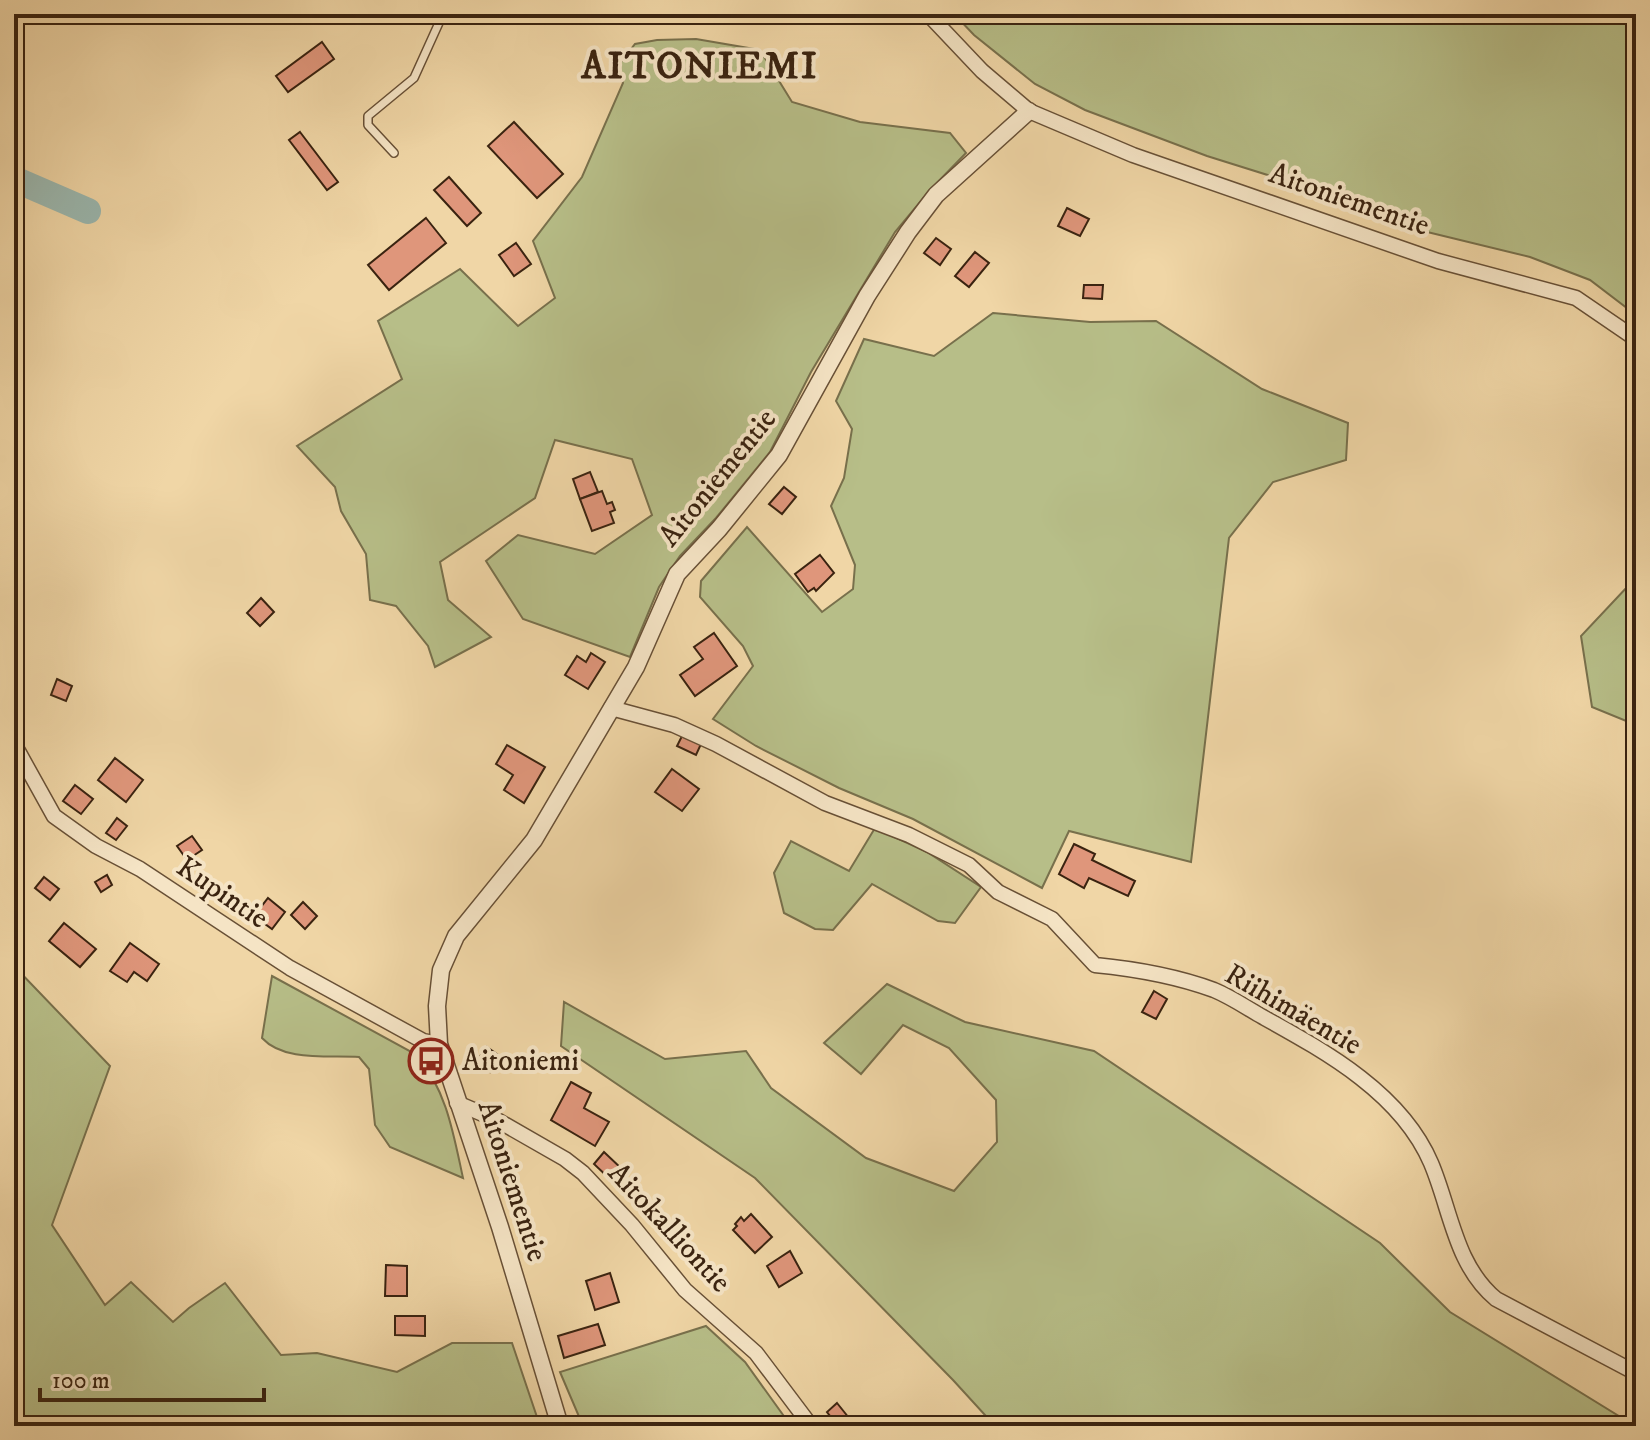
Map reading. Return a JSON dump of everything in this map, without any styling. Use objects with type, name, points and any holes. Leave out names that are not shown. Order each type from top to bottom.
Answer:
[{"type":"street","points":[[928,14],[982,71],[1029,111]]},
{"type":"street","name":"Aitoniementie","points":[[560,1426],[500,1227],[439,1044],[437,1006],[441,970],[456,936],[534,840],[636,667],[677,574],[719,529],[779,455],[861,308],[908,232],[936,195],[1029,111],[1133,155],[1438,261],[1576,298],[1636,339]]},
{"type":"street","name":"Riihimäentie","points":[[611,708],[674,725],[825,803],[909,835],[969,865],[998,892],[1052,919],[1095,965],[1143,970],[1216,991],[1314,1046],[1383,1096],[1416,1135],[1430,1162],[1461,1254],[1480,1286],[1496,1299],[1636,1373]]},
{"type":"street","name":"Kupintie","points":[[14,744],[54,816],[96,846],[140,869],[290,968],[423,1041],[439,1044]]},
{"type":"street","name":"Aitokalliontie","points":[[457,1103],[497,1120],[565,1159],[583,1173],[632,1225],[685,1290],[756,1353],[811,1426]]},
{"type":"lane","points":[[394,153],[368,125],[368,116],[414,78],[443,14]]},
{"type":"green space","points":[[954,14],[1636,14],[1636,315],[1590,280],[1530,257],[1378,220],[1293,183],[1207,156],[1085,110],[1035,84],[974,35]]},
{"type":"green space","points":[[696,39],[760,50],[792,102],[860,122],[950,133],[966,153],[895,232],[811,372],[770,452],[680,556],[659,587],[630,657],[523,619],[486,561],[518,535],[595,554],[652,515],[632,459],[555,440],[535,498],[440,562],[448,600],[491,637],[435,667],[428,646],[396,606],[370,600],[366,554],[341,511],[335,487],[297,446],[402,379],[378,321],[460,269],[518,326],[555,298],[533,241],[582,177],[623,83],[618,66],[635,44]]},
{"type":"green space","points":[[993,313],[1090,322],[1156,321],[1262,389],[1348,423],[1346,460],[1273,482],[1229,538],[1191,862],[1069,831],[1042,888],[913,819],[839,788],[756,746],[713,719],[753,666],[743,646],[700,597],[701,581],[747,527],[822,612],[853,589],[855,565],[831,506],[844,478],[852,429],[836,401],[864,339],[934,356]]},
{"type":"green space","points":[[1629,585],[1636,592],[1636,725],[1592,707],[1581,636]]},
{"type":"green space","points":[[875,828],[927,852],[981,887],[955,923],[938,921],[872,884],[833,930],[815,929],[784,913],[774,873],[791,841],[849,871]]},
{"type":"green space","points":[[14,966],[110,1066],[52,1225],[105,1305],[131,1282],[173,1322],[225,1283],[281,1355],[317,1353],[397,1372],[452,1343],[512,1343],[540,1426],[14,1426]]},
{"type":"green space","points":[[272,976],[417,1055],[442,1098],[463,1178],[390,1147],[375,1125],[369,1069],[359,1057],[294,1054],[271,1046],[262,1038]]},
{"type":"green space","points":[[887,984],[965,1022],[1094,1051],[1380,1243],[1450,1312],[1635,1426],[995,1426],[755,1178],[561,1046],[564,1002],[665,1059],[746,1051],[771,1088],[866,1158],[954,1191],[997,1142],[996,1100],[949,1048],[903,1025],[861,1074],[824,1043]]},
{"type":"green space","points":[[706,1326],[745,1362],[791,1426],[583,1426],[560,1372]]},
{"type":"building","points":[[322,42],[334,59],[288,92],[276,76]]},
{"type":"building","points":[[514,122],[563,174],[537,198],[488,146]]},
{"type":"building","points":[[300,132],[338,182],[327,190],[289,140]]},
{"type":"building","points":[[449,177],[481,213],[467,226],[434,190]]},
{"type":"building","points":[[1067,208],[1089,219],[1080,236],[1058,226]]},
{"type":"building","points":[[426,218],[446,243],[389,290],[368,265]]},
{"type":"building","points":[[936,238],[951,249],[940,265],[924,253]]},
{"type":"building","points":[[516,243],[531,264],[514,276],[499,255]]},
{"type":"building","points":[[975,252],[989,263],[969,287],[955,276]]},
{"type":"building","points":[[1084,285],[1103,285],[1102,299],[1083,298]]},
{"type":"building","points":[[590,472],[598,492],[580,499],[573,479]]},
{"type":"building","points":[[784,487],[796,497],[782,514],[769,504]]},
{"type":"building","points":[[602,491],[607,504],[612,502],[615,510],[610,512],[614,523],[592,531],[580,499]]},
{"type":"building","points":[[820,555],[834,573],[816,591],[814,588],[808,592],[795,574]]},
{"type":"building","points":[[261,598],[274,612],[260,626],[247,613]]},
{"type":"building","points":[[714,633],[737,666],[695,696],[680,675],[703,659],[694,647]]},
{"type":"building","points":[[591,653],[605,662],[588,689],[565,675],[577,656],[586,662]]},
{"type":"building","points":[[57,679],[72,686],[66,701],[51,695]]},
{"type":"building","points":[[682,736],[701,744],[696,755],[677,746]]},
{"type":"building","points":[[507,745],[545,767],[524,803],[504,790],[513,775],[496,764]]},
{"type":"building","points":[[115,758],[143,780],[126,802],[98,780]]},
{"type":"building","points":[[672,769],[699,789],[682,811],[655,792]]},
{"type":"building","points":[[75,785],[93,799],[81,814],[63,801]]},
{"type":"building","points":[[117,818],[127,826],[116,840],[106,833]]},
{"type":"building","points":[[192,836],[202,850],[187,860],[177,846]]},
{"type":"building","points":[[1074,844],[1095,854],[1092,860],[1135,881],[1128,896],[1089,878],[1084,888],[1059,874]]},
{"type":"building","points":[[107,875],[112,885],[101,892],[95,882]]},
{"type":"building","points":[[44,877],[59,889],[50,900],[35,888]]},
{"type":"building","points":[[268,898],[285,912],[272,929],[254,916]]},
{"type":"building","points":[[303,902],[317,916],[305,929],[291,915]]},
{"type":"building","points":[[64,923],[96,949],[80,967],[49,941]]},
{"type":"building","points":[[130,943],[159,964],[147,981],[134,972],[127,982],[110,971]]},
{"type":"building","points":[[1154,991],[1167,999],[1156,1019],[1142,1012]]},
{"type":"building","points":[[487,1047],[501,1057],[490,1072],[476,1062]]},
{"type":"building","points":[[571,1082],[591,1093],[584,1108],[609,1122],[595,1146],[551,1120]]},
{"type":"building","points":[[604,1152],[623,1170],[612,1181],[594,1164]]},
{"type":"building","points":[[751,1214],[772,1237],[755,1253],[733,1230],[741,1217],[744,1221]]},
{"type":"building","points":[[790,1251],[802,1273],[779,1287],[767,1266]]},
{"type":"building","points":[[386,1265],[407,1266],[407,1296],[385,1296]]},
{"type":"building","points":[[610,1273],[619,1302],[595,1310],[586,1281]]},
{"type":"building","points":[[395,1316],[425,1316],[425,1336],[395,1335]]},
{"type":"building","points":[[598,1324],[605,1345],[564,1358],[558,1336]]},
{"type":"building","points":[[837,1403],[853,1423],[849,1426],[838,1426],[827,1412]]},
{"type":"waterway","points":[[14,179],[88,211]]},
{"type":"place","name":"Aitoniemi","points":[[431,1061]]},
{"type":"district","name":"AITONIEMI","points":[[700,67]]}]
